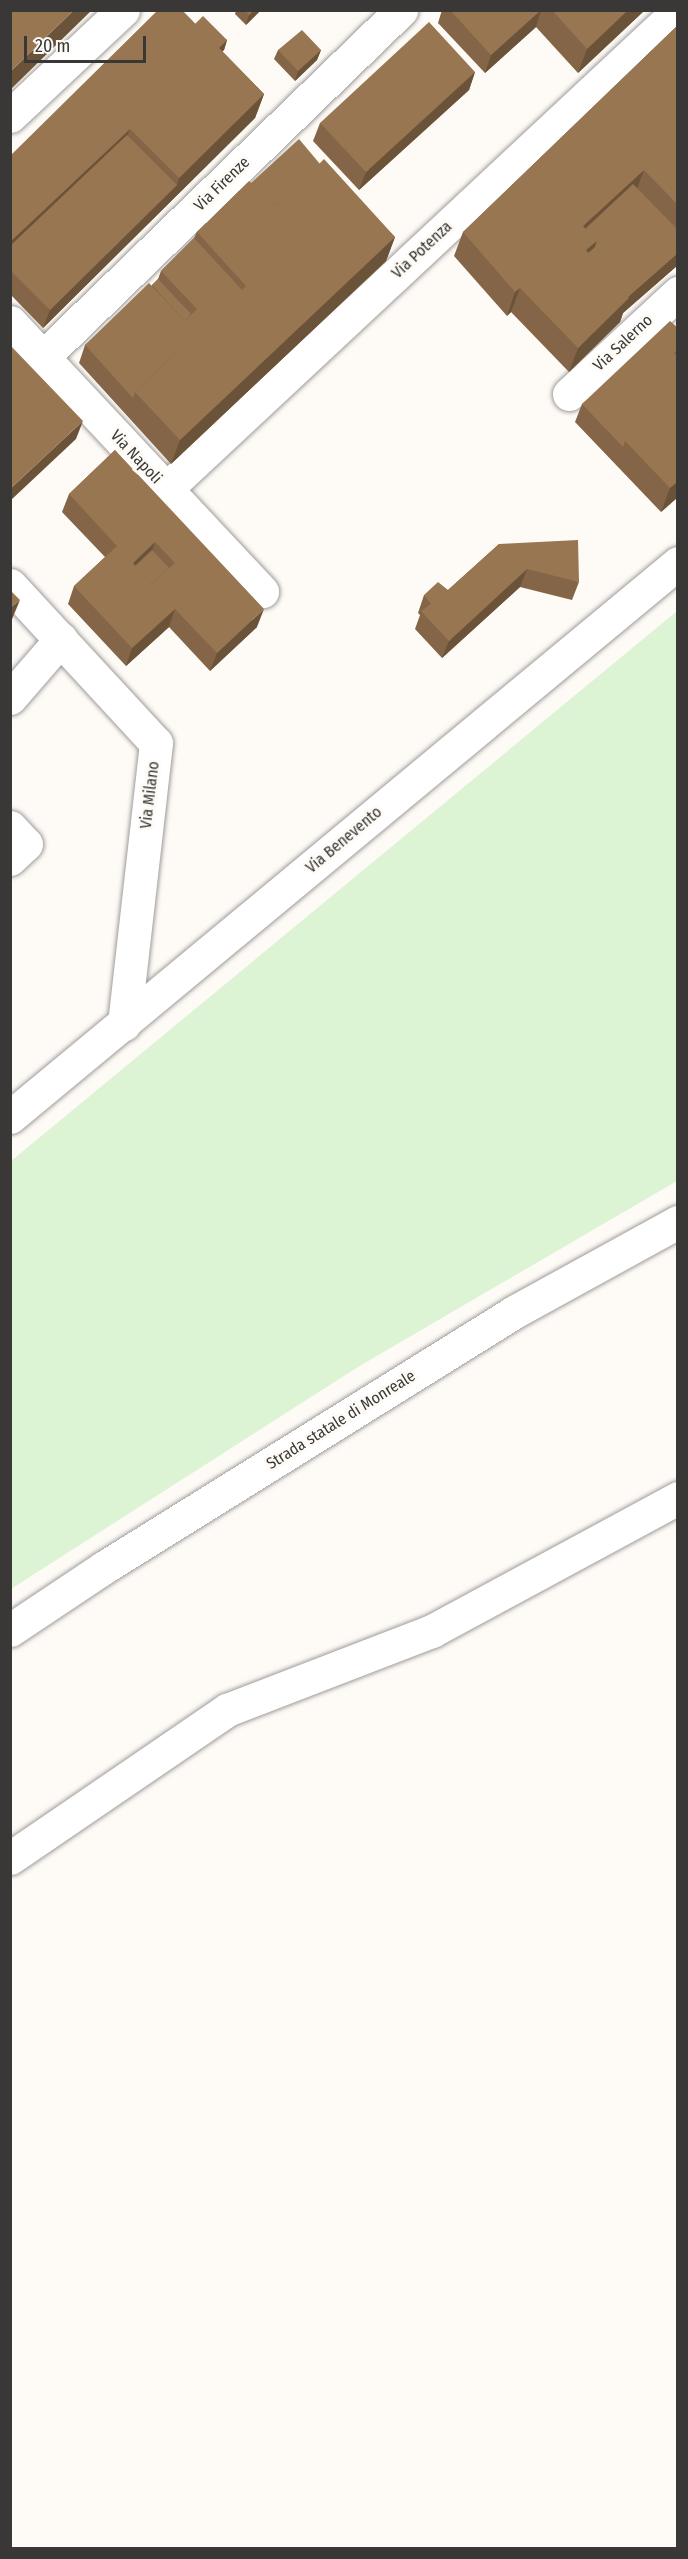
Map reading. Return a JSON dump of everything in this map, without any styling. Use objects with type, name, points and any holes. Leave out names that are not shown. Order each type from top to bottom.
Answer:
[{"type":"street","points":[[10,116],[123,10]]},
{"type":"street","name":"Via Firenze","points":[[43,357],[401,10]]},
{"type":"street","name":"Via Potenza","points":[[166,489],[678,11]]},
{"type":"street","name":"Via Salerno","points":[[569,394],[678,293]]},
{"type":"street","name":"Via Napoli","points":[[10,322],[262,591]]},
{"type":"street","name":"Via Benevento","points":[[10,1117],[678,563]]},
{"type":"street","name":"Via Milano","points":[[10,585],[156,743],[124,1024]]},
{"type":"street","points":[[10,698],[61,639]]},
{"type":"street","name":"Strada statale di Monreale","points":[[10,1630],[103,1568],[514,1312],[678,1222]]},
{"type":"street","points":[[10,1858],[227,1710],[432,1631],[678,1498]]},
{"type":"green space","points":[[677,611],[677,1181],[358,1367],[11,1589],[11,1161]]},
{"type":"building","points":[[10,10],[74,10],[10,72]]},
{"type":"building","points":[[158,10],[182,10],[264,94],[179,178],[130,129],[10,242],[10,156]]},
{"type":"building","points":[[450,10],[541,10],[491,55]]},
{"type":"building","points":[[552,10],[628,10],[587,49]]},
{"type":"building","points":[[203,16],[227,40],[219,48],[195,24]]},
{"type":"building","points":[[429,22],[475,72],[366,172],[320,123]]},
{"type":"building","points":[[678,25],[678,205],[644,170],[583,226],[597,241],[586,250],[629,298],[578,348],[520,288],[515,292],[463,232]]},
{"type":"building","points":[[302,30],[321,50],[298,71],[278,50]]},
{"type":"building","points":[[127,135],[177,185],[50,310],[10,270],[10,246]]},
{"type":"building","points":[[299,139],[320,164],[277,206],[251,183]]},
{"type":"building","points":[[324,159],[395,237],[180,440],[135,392],[246,286],[197,232],[249,181],[277,206]]},
{"type":"building","points":[[633,184],[678,230],[678,253],[628,297],[588,253],[595,247],[597,241],[585,229]]},
{"type":"building","points":[[194,238],[242,290],[135,392],[133,398],[85,345],[149,283],[185,321],[197,309],[161,271]]},
{"type":"building","points":[[158,279],[191,314],[185,321],[152,285]]},
{"type":"building","points":[[670,321],[678,328],[678,349],[674,353],[678,357],[678,393],[625,441],[623,447],[582,404]]},
{"type":"building","points":[[10,345],[83,421],[10,489]]},
{"type":"building","points":[[678,393],[678,481],[670,488],[625,441]]},
{"type":"building","points":[[115,450],[264,609],[217,653],[175,609],[132,648],[74,586],[117,546],[69,494]],"holes":[[[155,542],[175,563],[152,584],[133,563]]]},
{"type":"building","points":[[578,540],[579,582],[527,569],[449,641],[421,611],[431,604],[424,595],[438,582],[448,590],[499,544]]},
{"type":"building","points":[[152,550],[169,568],[152,584],[135,566]]},
{"type":"building","points":[[10,590],[20,600],[10,608]]}]
